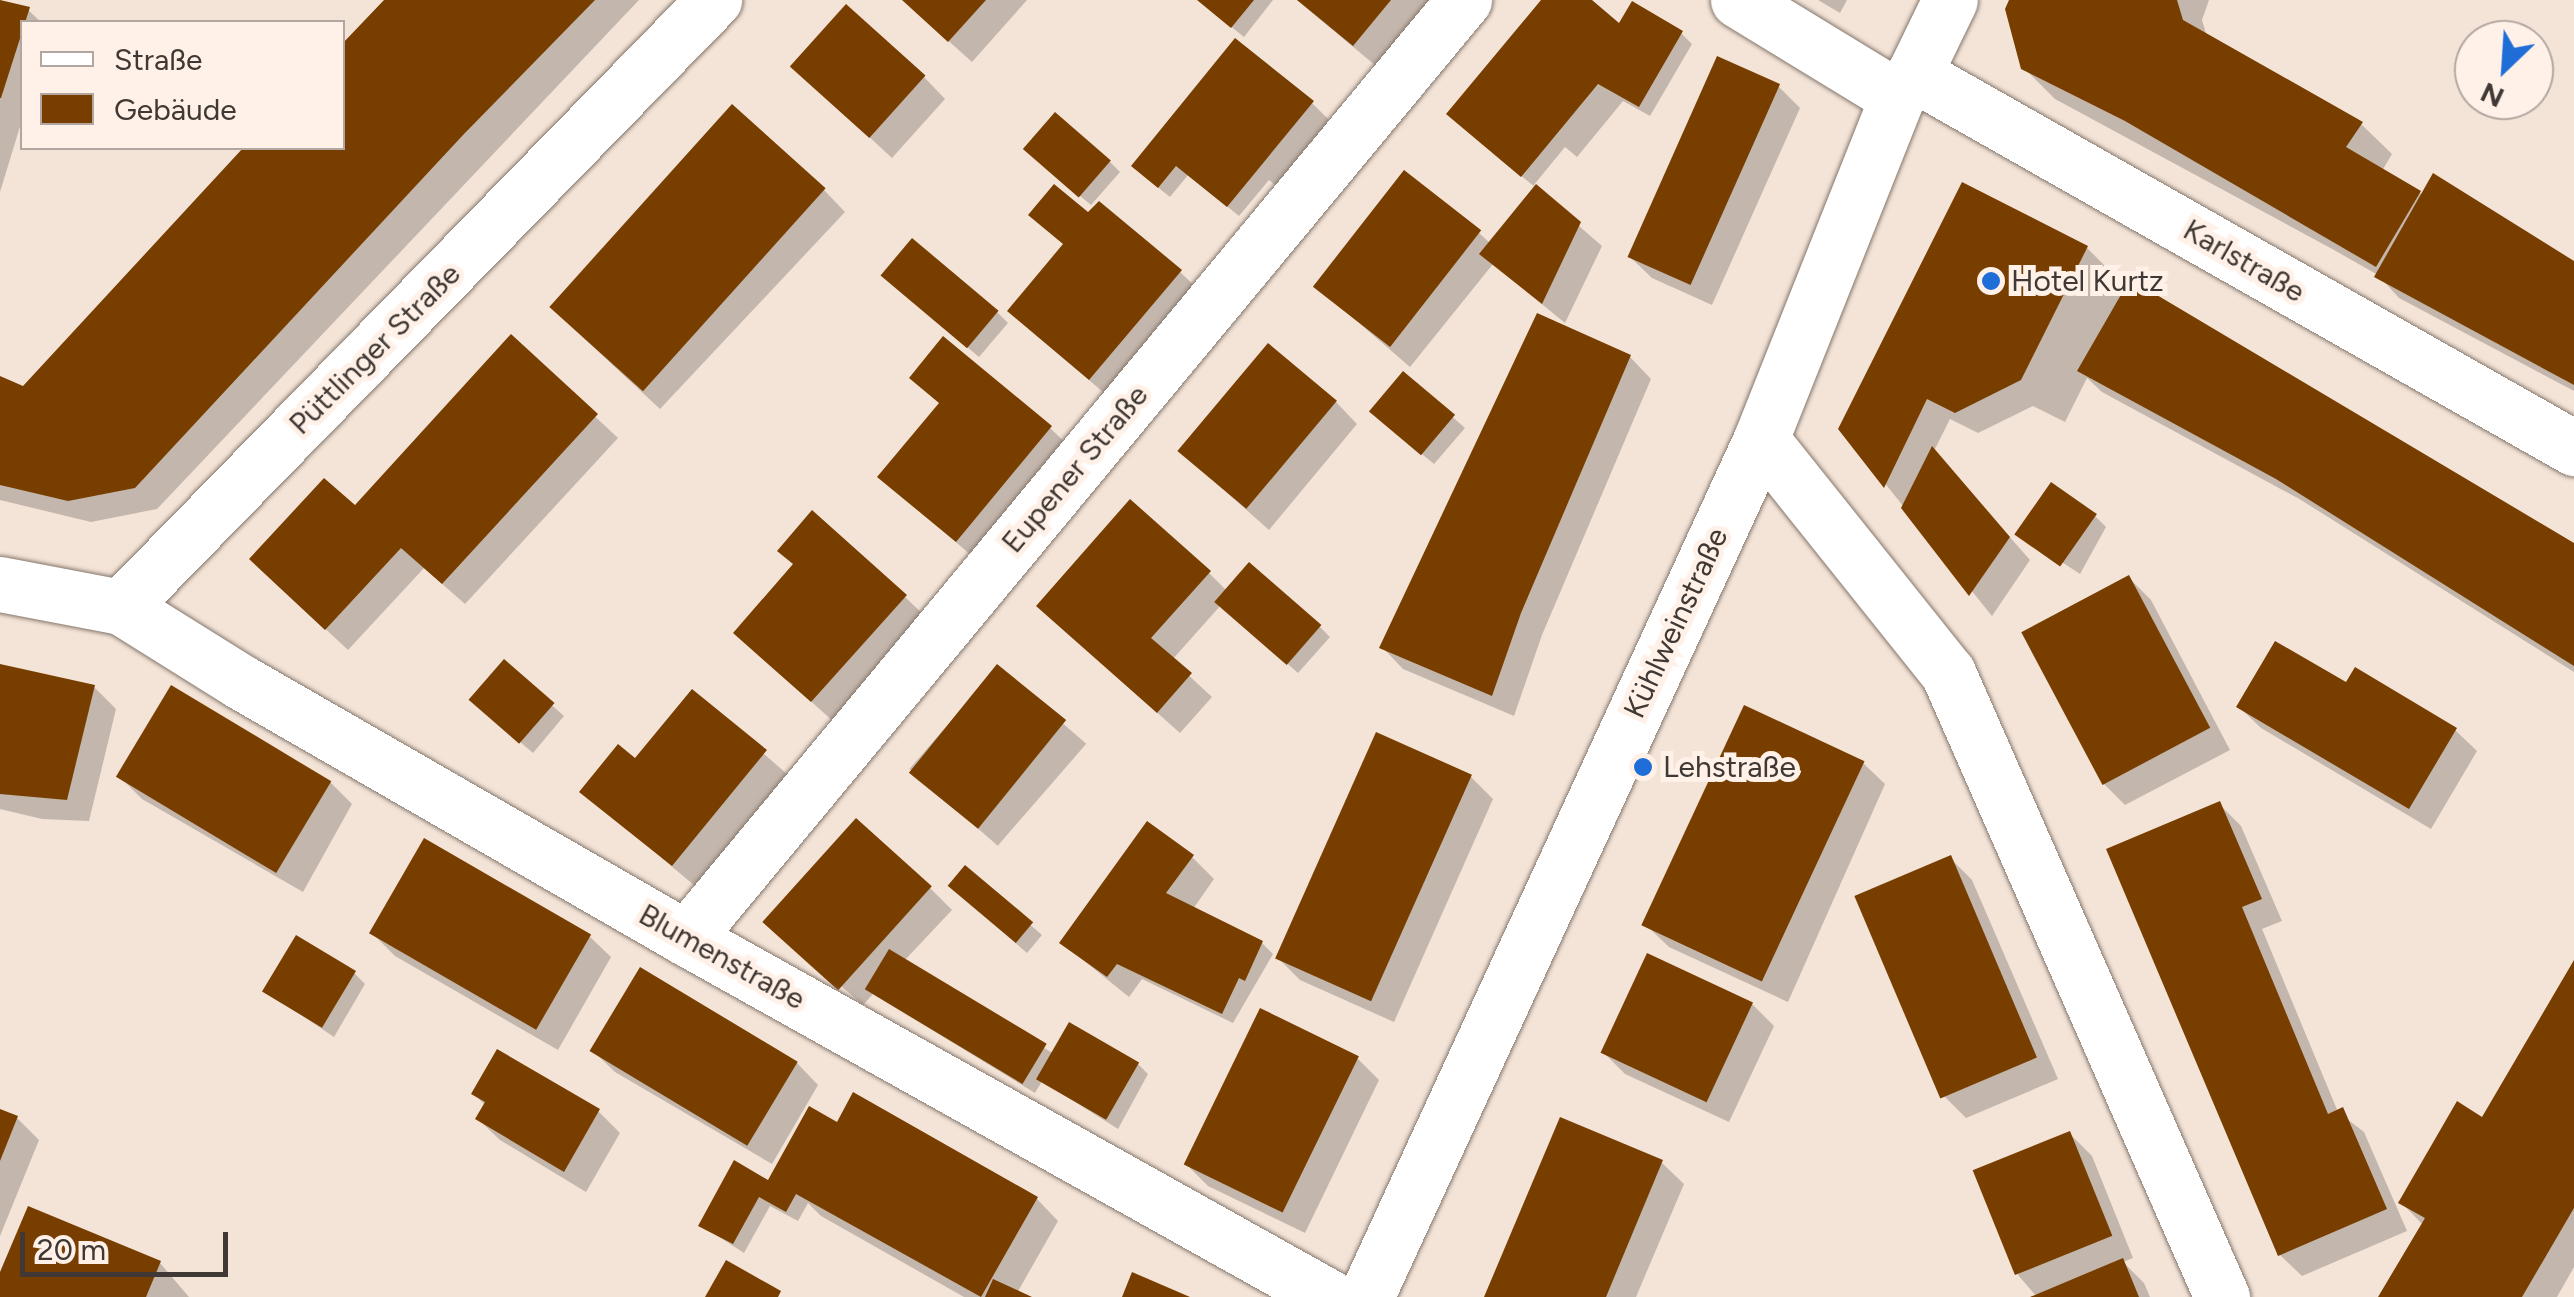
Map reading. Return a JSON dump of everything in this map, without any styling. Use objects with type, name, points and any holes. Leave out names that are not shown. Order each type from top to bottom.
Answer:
[{"type":"street","name":"Püttlinger Straße","points":[[121,607],[714,0]]},
{"type":"street","name":"Eupener Straße","points":[[686,938],[1464,0]]},
{"type":"street","points":[[1738,0],[1905,86]]},
{"type":"street","name":"Kühlweinstraße","points":[[1366,1297],[1761,439],[1905,86],[1950,0]]},
{"type":"street","name":"Karlstraße","points":[[1905,86],[2574,448]]},
{"type":"street","points":[[1761,439],[1948,673],[2222,1297]]},
{"type":"street","points":[[0,584],[121,607]]},
{"type":"street","name":"Blumenstraße","points":[[121,607],[258,692],[686,938],[1329,1297]]},
{"type":"building","points":[[0,0],[30,7],[26,20],[20,20],[20,38],[0,98]]},
{"type":"building","points":[[384,0],[595,0],[463,135],[135,488],[68,501],[0,485],[0,376],[23,386],[241,150],[345,150],[345,41]]},
{"type":"building","points":[[902,0],[986,0],[948,42]]},
{"type":"building","points":[[1197,0],[1254,0],[1231,28]]},
{"type":"building","points":[[1297,0],[1391,0],[1353,46]]},
{"type":"building","points":[[1541,0],[1592,0],[1619,23],[1632,1],[1683,31],[1639,107],[1598,84],[1521,177],[1446,114]]},
{"type":"building","points":[[2009,0],[2177,0],[2183,20],[2363,122],[2346,147],[2421,191],[2376,267],[2125,121],[2021,69],[2005,9]]},
{"type":"building","points":[[846,4],[926,76],[869,138],[790,66]]},
{"type":"building","points":[[1235,38],[1314,101],[1227,207],[1176,166],[1158,188],[1131,166]]},
{"type":"building","points":[[1717,56],[1780,84],[1691,285],[1628,257]]},
{"type":"building","points":[[732,104],[826,188],[643,391],[549,307]]},
{"type":"building","points":[[1055,112],[1111,161],[1079,198],[1023,149]]},
{"type":"building","points":[[1404,170],[1481,230],[1390,347],[1313,287]]},
{"type":"building","points":[[2433,173],[2574,261],[2574,385],[2374,277]]},
{"type":"building","name":"Hotel Kurtz","points":[[1962,182],[2088,246],[2021,380],[1955,413],[1927,399],[1884,488],[1838,429]]},
{"type":"building","points":[[1054,184],[1088,212],[1099,201],[1182,270],[1089,380],[1007,311],[1063,244],[1028,215]]},
{"type":"building","points":[[1536,184],[1581,222],[1542,304],[1479,254]]},
{"type":"building","points":[[912,238],[999,311],[967,348],[881,276]]},
{"type":"building","points":[[2130,279],[2574,543],[2574,666],[2276,479],[2077,371]]},
{"type":"building","points":[[1537,313],[1631,355],[1521,613],[1492,696],[1379,648]]},
{"type":"building","points":[[511,334],[598,414],[442,584],[401,548],[325,630],[249,559],[324,478],[355,505]]},
{"type":"building","points":[[943,336],[1052,426],[956,542],[877,477],[939,403],[909,378]]},
{"type":"building","points":[[1268,343],[1337,401],[1246,509],[1177,451]]},
{"type":"building","points":[[1403,371],[1455,415],[1421,455],[1369,412]]},
{"type":"building","points":[[1932,446],[2010,537],[1969,596],[1901,508]]},
{"type":"building","points":[[2051,482],[2097,514],[2060,567],[2014,534]]},
{"type":"building","points":[[1130,499],[1211,571],[1151,638],[1192,673],[1157,713],[1036,606]]},
{"type":"building","points":[[812,510],[907,595],[811,702],[733,633],[793,564],[777,551]]},
{"type":"building","points":[[1249,562],[1321,625],[1287,665],[1214,602]]},
{"type":"building","points":[[2129,575],[2210,728],[2102,785],[2021,632]]},
{"type":"building","points":[[2275,641],[2346,682],[2355,667],[2457,728],[2409,809],[2236,707]]},
{"type":"building","points":[[504,659],[555,703],[519,744],[469,700]]},
{"type":"building","points":[[0,664],[95,685],[67,800],[0,794]]},
{"type":"building","points":[[997,664],[1066,720],[978,829],[909,773]]},
{"type":"building","points":[[171,685],[331,781],[276,873],[116,777]]},
{"type":"building","points":[[692,689],[767,750],[672,866],[579,792],[618,744],[635,758]]},
{"type":"building","points":[[1744,705],[1865,761],[1762,981],[1641,925]]},
{"type":"building","points":[[1376,732],[1472,775],[1371,1001],[1275,959]]},
{"type":"building","points":[[2220,801],[2262,899],[2242,907],[2328,1114],[2343,1107],[2387,1209],[2278,1256],[2106,849]]},
{"type":"building","points":[[856,818],[932,886],[838,990],[762,922]]},
{"type":"building","points":[[1147,821],[1194,855],[1166,893],[1263,941],[1245,981],[1239,978],[1222,1014],[1117,964],[1107,977],[1059,943]]},
{"type":"building","points":[[424,838],[591,934],[536,1030],[369,933]]},
{"type":"building","points":[[1951,855],[2037,1058],[1940,1099],[1854,896]]},
{"type":"building","points":[[965,865],[1033,922],[1016,943],[948,886]]},
{"type":"building","points":[[296,935],[356,971],[322,1028],[262,992]]},
{"type":"building","points":[[889,949],[1047,1044],[1023,1084],[865,989]]},
{"type":"building","points":[[1647,953],[1753,1002],[1707,1102],[1601,1053]]},
{"type":"building","points":[[2574,960],[2574,1208],[2522,1297],[2378,1297],[2425,1218],[2398,1203],[2457,1101],[2482,1117]]},
{"type":"building","points":[[640,967],[798,1062],[747,1146],[590,1051]]},
{"type":"building","points":[[1260,1008],[1359,1056],[1283,1213],[1184,1164]]},
{"type":"building","points":[[1069,1022],[1139,1062],[1106,1120],[1036,1079]]},
{"type":"building","points":[[497,1049],[600,1109],[564,1172],[475,1119],[485,1102],[471,1094]]},
{"type":"building","points":[[853,1092],[1038,1197],[981,1297],[796,1194],[786,1212],[759,1197],[733,1244],[698,1226],[734,1160],[768,1180],[809,1106],[837,1122]]},
{"type":"building","points":[[0,1109],[18,1116],[0,1161]]},
{"type":"building","points":[[1560,1117],[1663,1160],[1606,1297],[1484,1297]]},
{"type":"building","points":[[2070,1131],[2112,1236],[2015,1275],[1973,1170]]},
{"type":"building","points":[[28,1206],[161,1261],[146,1297],[0,1297],[0,1272]]},
{"type":"building","points":[[2123,1258],[2139,1297],[2030,1297]]},
{"type":"building","points":[[726,1260],[781,1291],[778,1297],[705,1297]]},
{"type":"building","points":[[1132,1272],[1190,1297],[1122,1297]]},
{"type":"building","points":[[993,1279],[1032,1297],[985,1297]]},
{"type":"place","name":"Hotel Kurtz","points":[[1991,281]]},
{"type":"place","name":"Lehstraße","points":[[1643,767]]}]
